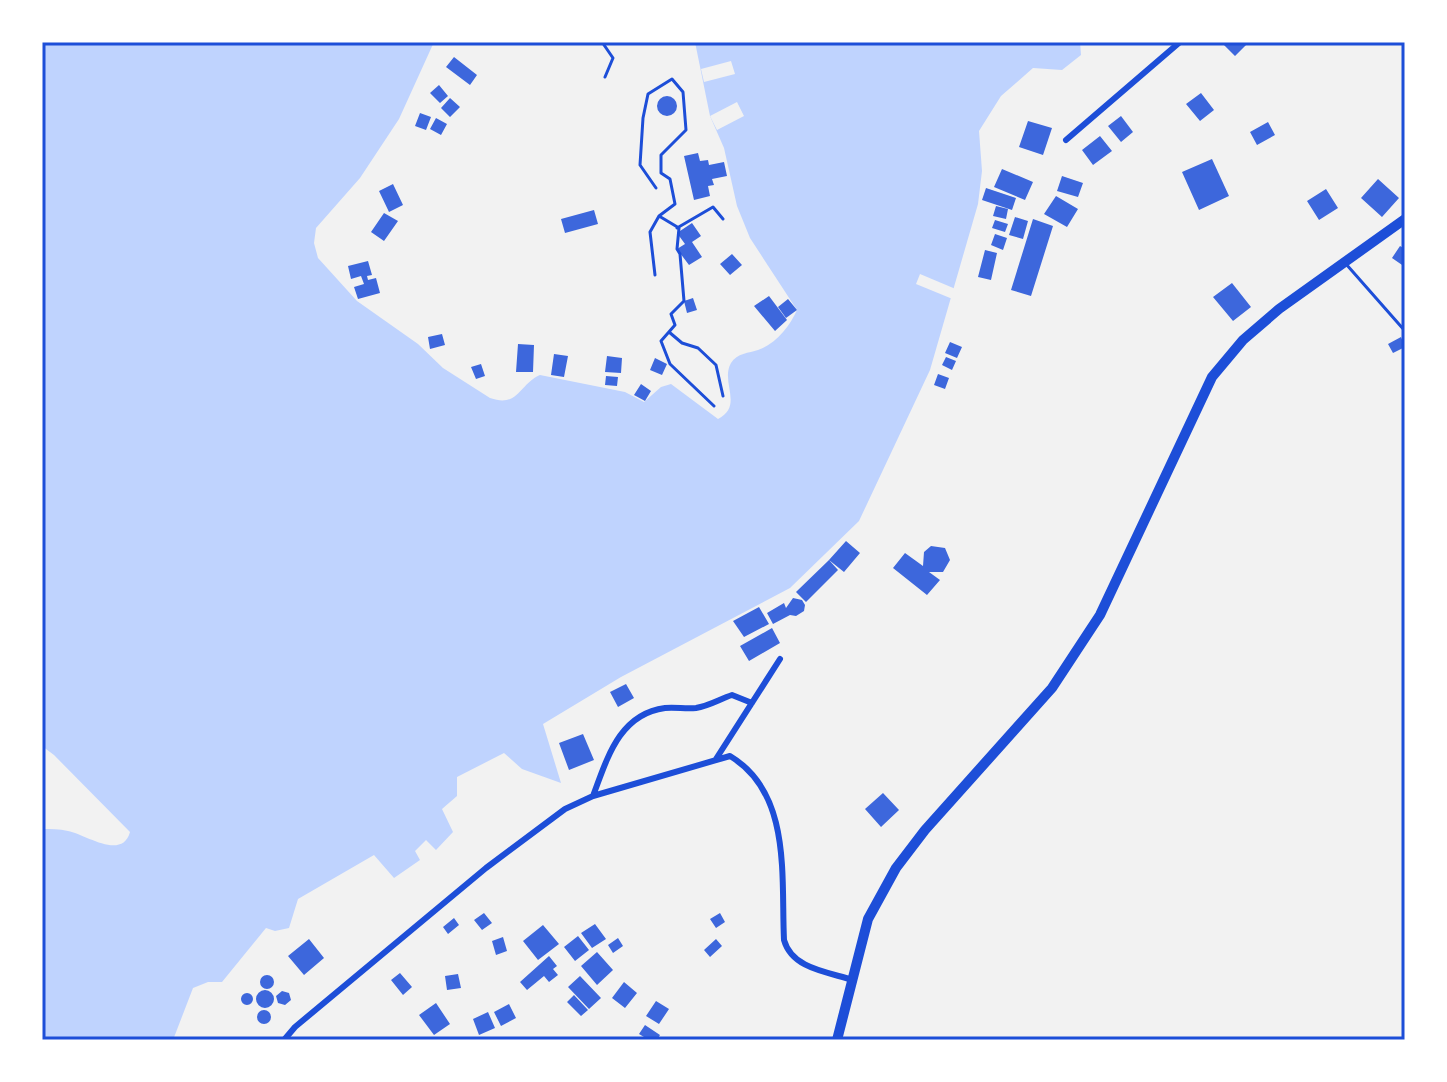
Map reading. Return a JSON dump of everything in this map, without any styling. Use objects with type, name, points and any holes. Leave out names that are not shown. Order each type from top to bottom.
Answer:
[{"type":"main road","points":[[837,1040],[868,919],[896,868],[925,830],[1052,688],[1100,615],[1212,377],[1243,340],[1279,309],[1405,219]]},
{"type":"street","points":[[1066,140],[1180,42]]},
{"type":"street","points":[[716,759],[780,659]]},
{"type":"street","points":[[593,796],[608,754],[631,722],[646,713],[662,708],[696,708],[732,695],[752,703]]},
{"type":"street","points":[[284,1040],[295,1027],[486,868],[565,809],[593,796],[730,756],[743,764],[771,802],[778,826],[787,952],[796,962],[853,980]]},
{"type":"lane","points":[[1346,264],[1405,331]]},
{"type":"path","points":[[602,42],[613,58],[605,77]]},
{"type":"path","points":[[655,275],[650,232],[659,216],[675,204],[670,179],[661,173],[661,155],[686,130],[683,92],[672,79],[648,94],[643,118],[640,165],[656,188]]},
{"type":"path","points":[[677,228],[713,207],[723,219]]},
{"type":"path","points":[[659,216],[677,228]]},
{"type":"path","points":[[677,228],[684,301],[671,314],[675,325],[661,341],[670,364],[714,406]]},
{"type":"path","points":[[669,332],[682,343],[698,348],[716,365],[723,396]]},
{"type":"water","points":[[42,42],[434,42],[399,119],[360,178],[316,228],[314,243],[318,258],[357,301],[418,344],[443,368],[490,398],[507,400],[540,375],[625,392],[644,402],[661,387],[671,384],[718,419],[726,414],[731,401],[728,370],[731,363],[740,355],[765,347],[776,339],[797,310],[750,238],[737,206],[724,148],[710,116],[695,42],[1080,42],[1081,55],[1062,70],[1033,68],[1001,96],[979,131],[982,171],[978,204],[930,370],[859,521],[790,588],[621,677],[543,724],[561,783],[522,769],[504,753],[457,777],[457,796],[442,809],[453,832],[436,850],[426,840],[415,851],[420,860],[394,878],[374,855],[298,899],[289,928],[275,931],[266,928],[222,982],[208,982],[193,988],[173,1040],[42,1040],[42,829],[68,831],[111,845],[126,840],[130,832],[42,746]]},
{"type":"pier","points":[[731,61],[735,74],[704,82],[701,69]]},
{"type":"pier","points":[[737,102],[744,116],[717,130],[710,116]]},
{"type":"pier","points":[[920,274],[958,290],[955,300],[916,284]]},
{"type":"building","points":[[1221,42],[1249,42],[1235,56]]},
{"type":"building","points":[[454,57],[477,75],[470,85],[446,67]]},
{"type":"building","points":[[439,85],[448,96],[440,103],[430,93]]},
{"type":"building","points":[[1201,93],[1214,110],[1200,121],[1186,104]]},
{"type":"building","points":[[667,96],[674,99],[677,106],[674,113],[667,116],[660,113],[657,106],[660,99]]},
{"type":"building","points":[[450,98],[460,107],[450,117],[441,108]]},
{"type":"building","points":[[420,113],[431,117],[426,130],[415,126]]},
{"type":"building","points":[[1121,116],[1133,132],[1121,142],[1108,126]]},
{"type":"building","points":[[436,118],[447,124],[441,135],[430,129]]},
{"type":"building","points":[[1028,121],[1052,128],[1043,155],[1019,147]]},
{"type":"building","points":[[1268,122],[1275,135],[1257,145],[1250,132]]},
{"type":"building","points":[[1100,136],[1112,151],[1093,165],[1082,150]]},
{"type":"building","points":[[698,153],[700,161],[708,160],[709,165],[724,162],[727,176],[712,179],[714,185],[708,186],[710,196],[694,200],[684,156]]},
{"type":"building","points":[[1212,159],[1229,196],[1199,210],[1182,172]]},
{"type":"building","points":[[1002,169],[1033,182],[1025,200],[994,187]]},
{"type":"building","points":[[1062,176],[1083,183],[1078,197],[1057,191]]},
{"type":"building","points":[[1378,179],[1399,198],[1382,217],[1361,198]]},
{"type":"building","points":[[393,184],[403,205],[389,212],[379,191]]},
{"type":"building","points":[[986,188],[1016,198],[1012,210],[982,200]]},
{"type":"building","points":[[1326,189],[1338,208],[1319,220],[1307,201]]},
{"type":"building","points":[[1056,196],[1078,209],[1067,227],[1044,214]]},
{"type":"building","points":[[996,206],[1008,209],[1006,219],[993,216]]},
{"type":"building","points":[[594,210],[598,224],[565,233],[561,219]]},
{"type":"building","points":[[384,213],[398,221],[384,241],[371,232]]},
{"type":"building","points":[[1015,217],[1028,221],[1023,239],[1009,235]]},
{"type":"building","points":[[1033,219],[1053,226],[1031,296],[1011,290]]},
{"type":"building","points":[[995,220],[1008,224],[1005,232],[992,228]]},
{"type":"building","points":[[692,223],[701,236],[692,242],[702,257],[689,265],[677,249],[685,244],[677,233]]},
{"type":"building","points":[[995,234],[1007,238],[1003,250],[991,245]]},
{"type":"building","points":[[1400,246],[1405,249],[1405,267],[1392,258]]},
{"type":"building","points":[[985,250],[997,253],[991,280],[978,277]]},
{"type":"building","points":[[732,254],[742,265],[730,275],[720,264]]},
{"type":"building","points":[[368,261],[372,275],[367,276],[368,280],[376,278],[380,293],[358,299],[354,287],[364,284],[361,276],[351,279],[348,266]]},
{"type":"building","points":[[1232,283],[1251,307],[1233,321],[1213,297]]},
{"type":"building","points":[[769,296],[787,320],[775,331],[754,306]]},
{"type":"building","points":[[693,298],[697,310],[687,313],[684,301]]},
{"type":"building","points":[[788,299],[797,310],[786,318],[778,307]]},
{"type":"building","points":[[442,334],[445,345],[430,349],[428,337]]},
{"type":"building","points":[[1401,337],[1405,347],[1393,353],[1388,344]]},
{"type":"building","points":[[950,342],[962,347],[957,358],[945,353]]},
{"type":"building","points":[[518,344],[534,345],[533,372],[516,372]]},
{"type":"building","points":[[554,354],[568,356],[564,377],[551,375]]},
{"type":"building","points":[[607,356],[622,358],[621,373],[605,372]]},
{"type":"building","points":[[946,357],[956,361],[952,370],[942,365]]},
{"type":"building","points":[[655,358],[667,364],[662,375],[650,370]]},
{"type":"building","points":[[481,364],[485,376],[476,379],[471,367]]},
{"type":"building","points":[[938,374],[949,378],[945,389],[934,385]]},
{"type":"building","points":[[606,376],[618,377],[617,386],[605,385]]},
{"type":"building","points":[[641,384],[651,391],[645,401],[634,395]]},
{"type":"building","points":[[846,541],[860,553],[844,572],[829,560]]},
{"type":"building","points":[[931,546],[945,548],[950,560],[943,572],[929,572],[940,580],[927,595],[893,568],[905,553],[923,566],[924,552]]},
{"type":"building","points":[[829,560],[838,570],[806,602],[796,592]]},
{"type":"building","points":[[793,598],[802,600],[804,611],[773,624],[767,613],[784,603],[786,608]]},
{"type":"building","points":[[759,607],[769,624],[744,637],[733,621]]},
{"type":"building","points":[[772,628],[780,643],[749,661],[740,646]]},
{"type":"building","points":[[626,684],[634,698],[618,707],[610,692]]},
{"type":"building","points":[[583,734],[594,760],[569,770],[559,743]]},
{"type":"building","points":[[883,793],[899,810],[881,827],[865,809]]},
{"type":"building","points":[[484,913],[492,923],[482,930],[474,920]]},
{"type":"building","points":[[720,913],[725,922],[716,928],[710,919]]},
{"type":"building","points":[[454,918],[459,925],[448,934],[443,927]]},
{"type":"building","points":[[595,924],[606,939],[592,948],[581,933]]},
{"type":"building","points":[[543,925],[559,944],[538,960],[523,941]]},
{"type":"building","points":[[578,936],[589,950],[575,961],[564,947]]},
{"type":"building","points":[[503,937],[507,951],[496,955],[492,941]]},
{"type":"building","points":[[618,938],[623,946],[613,953],[608,945]]},
{"type":"building","points":[[309,939],[324,958],[304,975],[288,956]]},
{"type":"building","points":[[716,939],[722,946],[710,957],[704,950]]},
{"type":"building","points":[[597,952],[613,970],[597,985],[581,966]]},
{"type":"building","points":[[549,956],[557,966],[553,969],[558,975],[549,982],[544,976],[527,990],[520,982]]},
{"type":"building","points":[[400,973],[412,987],[403,995],[391,980]]},
{"type":"building","points":[[458,974],[461,988],[447,990],[445,976]]},
{"type":"building","points":[[267,975],[274,982],[267,989],[260,982]]},
{"type":"building","points":[[580,976],[601,998],[589,1009],[568,987]]},
{"type":"building","points":[[624,982],[637,993],[625,1008],[612,998]]},
{"type":"building","points":[[265,990],[274,999],[265,1008],[256,999]]},
{"type":"building","points":[[282,991],[289,993],[291,1000],[285,1005],[278,1003],[276,996]]},
{"type":"building","points":[[247,993],[253,999],[247,1005],[241,999]]},
{"type":"building","points":[[574,995],[588,1010],[581,1016],[567,1002]]},
{"type":"building","points":[[656,1001],[669,1009],[659,1024],[646,1016]]},
{"type":"building","points":[[436,1003],[450,1024],[434,1035],[419,1015]]},
{"type":"building","points":[[509,1004],[516,1018],[501,1026],[494,1012]]},
{"type":"building","points":[[264,1010],[271,1017],[264,1024],[257,1017]]},
{"type":"building","points":[[488,1012],[495,1028],[479,1035],[473,1019]]},
{"type":"building","points":[[645,1025],[660,1035],[657,1040],[649,1040],[639,1034]]}]
